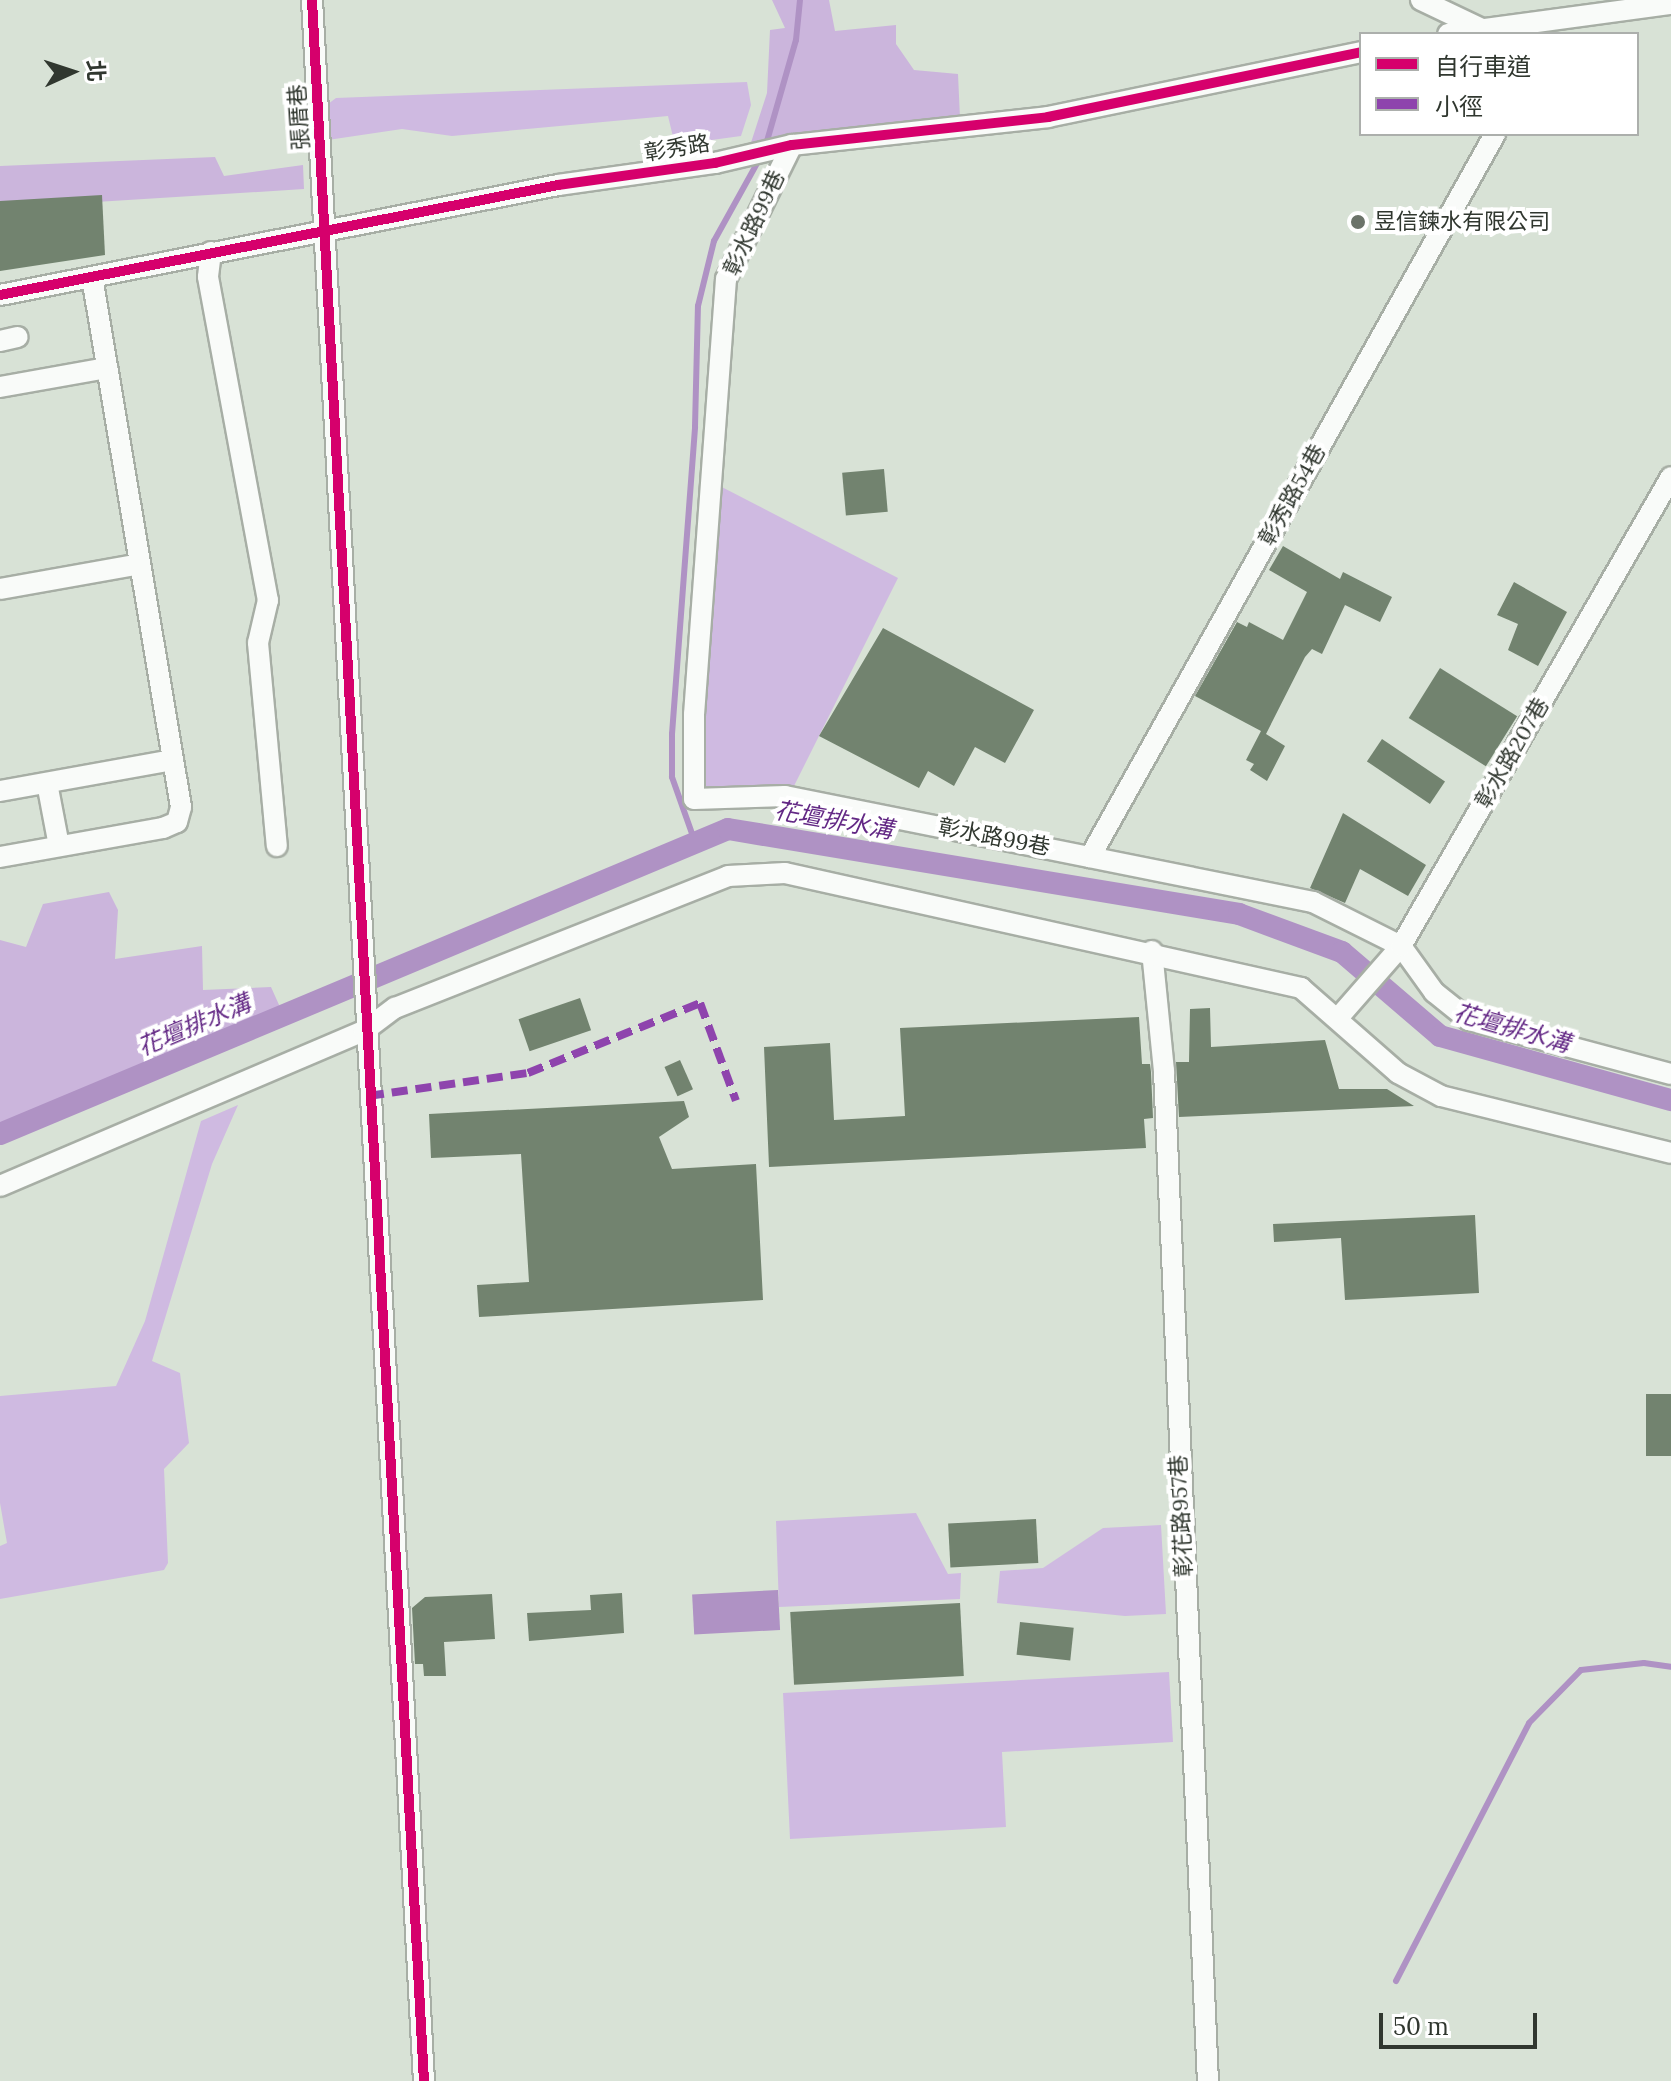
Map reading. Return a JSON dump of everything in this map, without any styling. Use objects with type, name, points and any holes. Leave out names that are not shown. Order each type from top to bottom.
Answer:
[{"type":"street","name":"張厝巷","points":[[312,0],[364,1031],[424,2081]]},
{"type":"street","points":[[1421,0],[1482,29]]},
{"type":"street","points":[[1462,32],[1556,26],[1671,4]]},
{"type":"street","name":"彰秀路","points":[[0,295],[211,252],[792,145],[1048,117],[1359,52]]},
{"type":"street","name":"彰秀路54巷","points":[[1090,857],[1494,136]]},
{"type":"street","name":"彰水路99巷","points":[[792,145],[726,279],[694,714],[694,799],[785,796],[1313,902],[1401,946],[1434,992],[1469,1020],[1671,1074]]},
{"type":"street","points":[[211,252],[208,277],[268,600],[258,643],[277,846]]},
{"type":"street","points":[[0,857],[177,822],[181,807],[92,277]]},
{"type":"street","points":[[0,387],[107,368]]},
{"type":"street","name":"彰水路207巷","points":[[1338,1018],[1401,946],[1671,477]]},
{"type":"street","points":[[0,589],[140,564]]},
{"type":"street","points":[[0,791],[173,760]]},
{"type":"street","points":[[47,783],[59,846]]},
{"type":"street","points":[[0,1186],[364,1031],[395,1008],[728,876],[785,873],[1152,951],[1301,988],[1398,1073],[1441,1096],[1671,1153]]},
{"type":"street","name":"彰花路957巷","points":[[1152,951],[1164,1071],[1208,2081]]},
{"type":"shaded area","points":[[772,0],[829,0],[835,31],[896,25],[896,44],[914,70],[958,74],[960,118],[747,155],[767,93],[770,30],[785,28]]},
{"type":"shaded area","points":[[747,82],[751,105],[741,136],[675,145],[668,116],[452,136],[402,129],[321,141],[320,110],[336,98]]},
{"type":"shaded area","points":[[215,157],[224,176],[303,165],[304,189],[0,208],[0,166]]},
{"type":"shaded area","points":[[714,483],[898,578],[787,800],[711,794],[698,777]]},
{"type":"shaded area","points":[[109,892],[118,910],[115,959],[202,946],[203,990],[271,987],[284,1016],[0,1144],[0,940],[26,947],[43,904]]},
{"type":"shaded area","points":[[238,1105],[212,1164],[152,1361],[180,1373],[189,1443],[164,1469],[168,1563],[164,1570],[0,1599],[0,1546],[7,1543],[0,1503],[0,1396],[116,1386],[145,1321],[201,1121]]},
{"type":"shaded area","points":[[916,1513],[948,1574],[961,1573],[960,1599],[779,1607],[776,1521]]},
{"type":"shaded area","points":[[1161,1525],[1166,1614],[1125,1616],[997,1603],[1000,1571],[1043,1568],[1103,1528]]},
{"type":"shaded area","points":[[778,1590],[780,1630],[694,1634],[692,1595]]},
{"type":"shaded area","points":[[1169,1672],[1173,1742],[1002,1752],[1006,1827],[790,1839],[783,1693]]},
{"type":"building","points":[[102,195],[105,255],[0,271],[0,201]]},
{"type":"building","points":[[884,469],[888,512],[846,515],[842,473]]},
{"type":"building","points":[[1283,546],[1340,579],[1343,572],[1392,597],[1380,622],[1345,605],[1322,654],[1312,649],[1305,657],[1266,734],[1285,746],[1267,781],[1250,770],[1254,764],[1246,760],[1261,731],[1195,696],[1237,622],[1247,627],[1249,622],[1283,640],[1307,592],[1269,570]]},
{"type":"building","points":[[1514,582],[1567,612],[1538,666],[1508,650],[1518,624],[1497,615]]},
{"type":"building","points":[[883,628],[1034,710],[1005,763],[975,747],[954,786],[928,771],[919,788],[819,736]]},
{"type":"building","points":[[1440,668],[1517,716],[1486,766],[1409,718]]},
{"type":"building","points":[[1382,739],[1445,781],[1430,804],[1367,761]]},
{"type":"building","points":[[1343,813],[1426,865],[1408,896],[1360,869],[1345,903],[1310,888]]},
{"type":"building","points":[[580,998],[591,1030],[530,1051],[519,1019]]},
{"type":"building","points":[[1210,1008],[1211,1047],[1325,1040],[1339,1089],[1387,1089],[1414,1106],[1179,1117],[1176,1062],[1189,1062],[1190,1009]]},
{"type":"building","points":[[1139,1017],[1142,1064],[1150,1064],[1151,1072],[1153,1118],[1144,1119],[1146,1148],[769,1167],[764,1047],[830,1043],[834,1120],[905,1116],[900,1028]]},
{"type":"building","points":[[680,1060],[693,1089],[677,1096],[664,1067]]},
{"type":"building","points":[[684,1101],[689,1117],[659,1137],[672,1169],[756,1164],[763,1300],[479,1317],[477,1285],[529,1282],[521,1154],[431,1158],[429,1114]]},
{"type":"building","points":[[1475,1215],[1479,1293],[1345,1300],[1341,1238],[1274,1242],[1273,1224]]},
{"type":"building","points":[[1646,1394],[1671,1394],[1671,1456],[1646,1456]]},
{"type":"building","points":[[1036,1519],[1038,1563],[950,1568],[948,1524]]},
{"type":"building","points":[[622,1593],[624,1633],[529,1641],[527,1613],[591,1610],[590,1595]]},
{"type":"building","points":[[492,1594],[495,1639],[444,1642],[446,1676],[424,1676],[423,1664],[415,1664],[412,1608],[425,1597]]},
{"type":"building","points":[[960,1603],[964,1676],[794,1685],[790,1612]]},
{"type":"building","points":[[1020,1622],[1074,1628],[1070,1660],[1017,1655]]},
{"type":"waterway","points":[[765,148],[796,40],[800,0]]},
{"type":"waterway","points":[[695,842],[672,777],[672,734],[695,427],[698,306],[714,241],[760,158]]},
{"type":"waterway","name":"花壇排水溝","points":[[0,1134],[728,829],[1239,914],[1342,952],[1440,1036],[1671,1100]]},
{"type":"waterway","points":[[1396,1981],[1529,1723],[1581,1670],[1644,1663],[1671,1667]]},
{"type":"marked path","points":[[368,1096],[528,1073],[700,1003],[736,1101]]},
{"type":"cycle path","points":[[312,0],[424,2081]]},
{"type":"cycle path","points":[[0,295],[558,185],[715,163],[792,145],[1048,117],[1359,52]]},
{"type":"place","name":"昱信鍊水有限公司","points":[[1358,222]]}]
